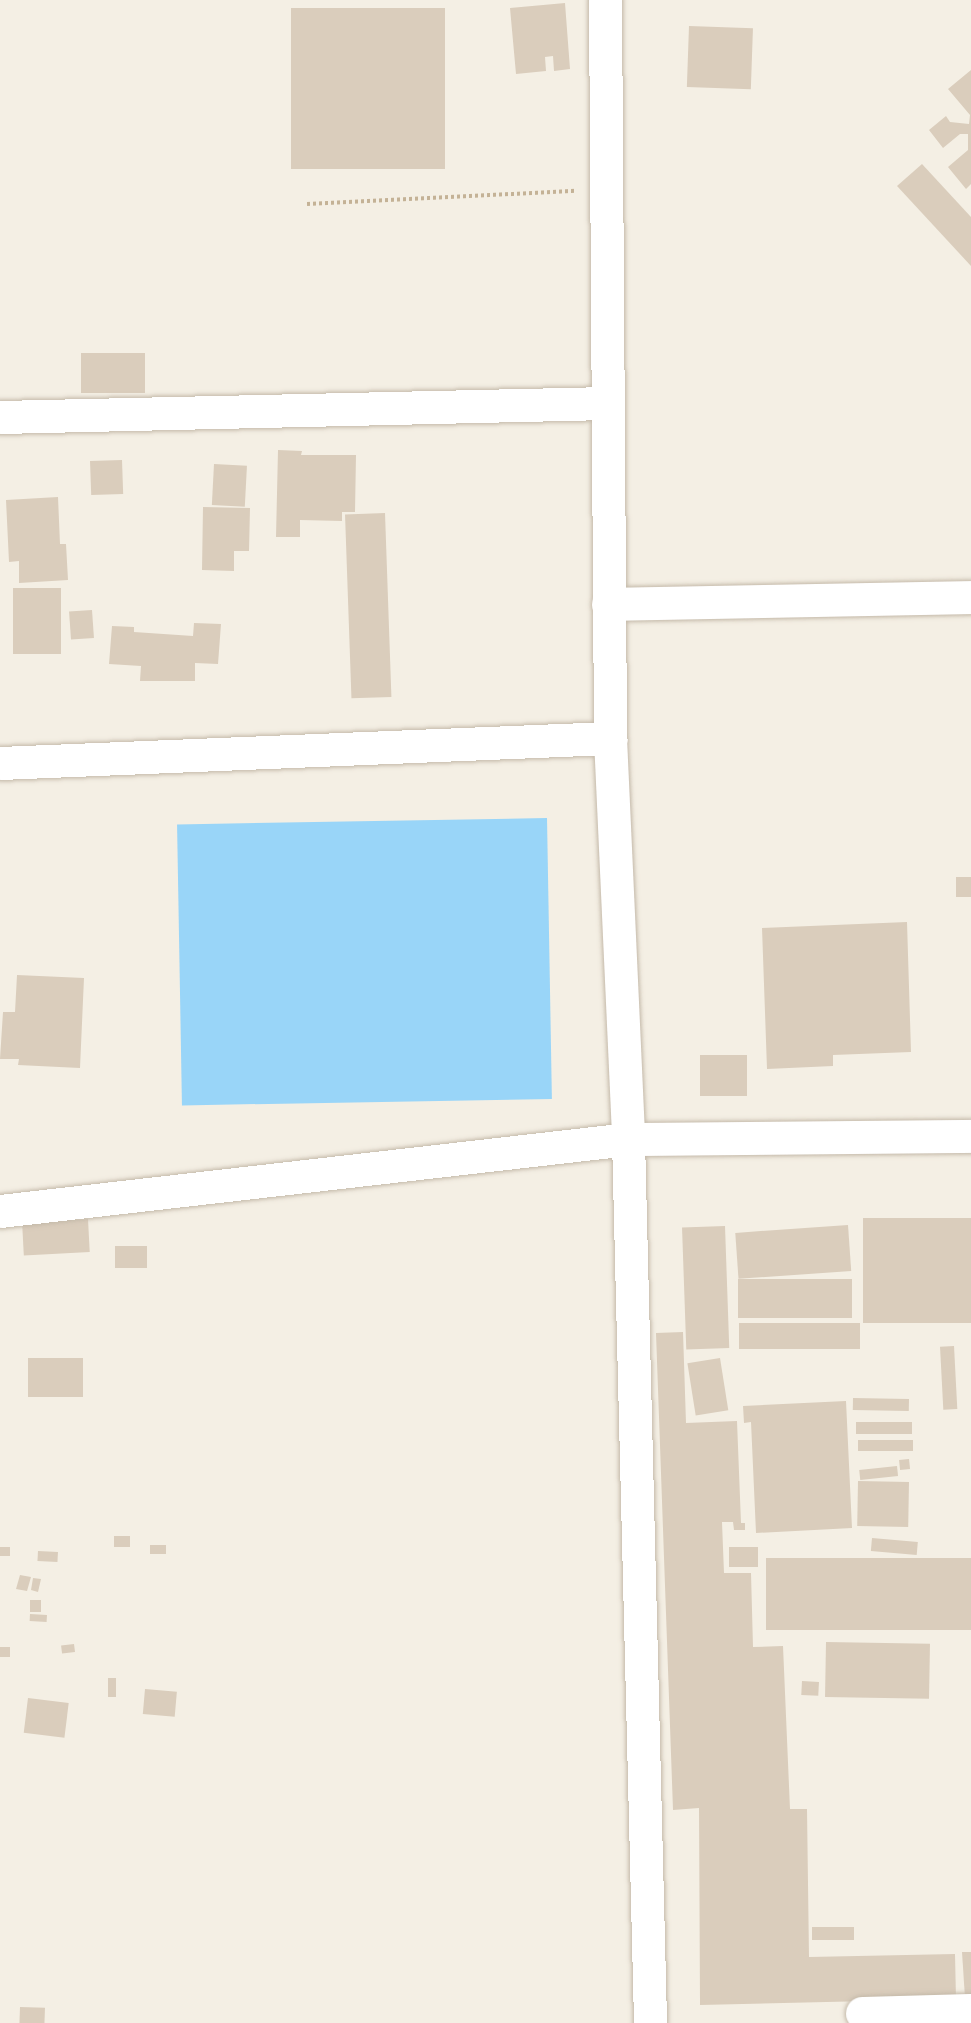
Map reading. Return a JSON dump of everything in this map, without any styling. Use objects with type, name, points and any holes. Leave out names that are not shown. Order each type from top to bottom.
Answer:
[{"type":"street","points":[[605,0],[610,738],[628,1139],[650,2023]]},
{"type":"street","points":[[0,417],[607,403]]},
{"type":"street","points":[[608,604],[971,597]]},
{"type":"street","points":[[0,763],[610,738]]},
{"type":"street","points":[[0,1211],[628,1139],[971,1136]]},
{"type":"street","points":[[862,2013],[971,2010]]},
{"type":"path","points":[[307,204],[606,190]]},
{"type":"water","points":[[547,818],[552,1099],[182,1105],[177,824]]},
{"type":"building","points":[[565,3],[570,69],[554,71],[553,56],[545,57],[546,71],[516,74],[510,8]]},
{"type":"building","points":[[291,8],[445,8],[445,169],[291,169]]},
{"type":"building","points":[[689,26],[753,28],[751,89],[687,87]]},
{"type":"building","points":[[971,70],[971,184],[966,189],[948,167],[968,150],[968,134],[960,134],[943,148],[929,130],[946,116],[950,122],[969,124],[970,115],[948,89]]},
{"type":"building","points":[[922,164],[971,217],[971,266],[897,186]]},
{"type":"building","points":[[81,353],[145,353],[145,393],[81,393]]},
{"type":"building","points":[[278,450],[302,451],[301,455],[356,455],[355,512],[342,512],[342,521],[300,520],[300,537],[276,537]]},
{"type":"building","points":[[122,460],[123,494],[91,495],[90,461]]},
{"type":"building","points":[[214,464],[247,466],[245,507],[212,505]]},
{"type":"building","points":[[58,497],[60,544],[66,544],[68,580],[19,583],[19,561],[9,562],[6,500]]},
{"type":"building","points":[[203,507],[250,508],[249,551],[234,551],[234,571],[202,570]]},
{"type":"building","points":[[385,513],[391,697],[351,698],[345,514]]},
{"type":"building","points":[[13,588],[61,588],[61,654],[13,654]]},
{"type":"building","points":[[92,610],[94,638],[71,640],[69,612]]},
{"type":"building","points":[[194,623],[221,624],[218,664],[195,663],[195,681],[140,681],[141,666],[109,664],[112,626],[134,627],[134,632],[193,636]]},
{"type":"building","points":[[956,877],[971,877],[971,897],[956,897]]},
{"type":"building","points":[[907,922],[911,1052],[833,1055],[833,1066],[767,1069],[762,928]]},
{"type":"building","points":[[17,975],[84,978],[80,1068],[18,1065],[19,1059],[0,1059],[3,1012],[15,1012]]},
{"type":"building","points":[[700,1055],[747,1055],[747,1096],[700,1096]]},
{"type":"building","points":[[863,1218],[971,1218],[971,1323],[863,1323]]},
{"type":"building","points":[[88,1219],[90,1252],[24,1255],[22,1222]]},
{"type":"building","points":[[848,1225],[851,1271],[738,1279],[735,1233]]},
{"type":"building","points":[[725,1226],[729,1348],[686,1349],[682,1228]]},
{"type":"building","points":[[115,1246],[147,1246],[147,1268],[115,1268]]},
{"type":"building","points":[[738,1279],[852,1279],[852,1318],[738,1318]]},
{"type":"building","points":[[739,1323],[860,1323],[860,1349],[739,1349]]},
{"type":"building","points":[[683,1332],[686,1423],[737,1421],[741,1523],[745,1523],[745,1530],[734,1530],[733,1522],[722,1522],[724,1573],[751,1573],[753,1647],[783,1646],[790,1809],[807,1809],[809,1957],[955,1954],[956,1999],[700,2005],[699,1808],[673,1810],[656,1333]]},
{"type":"building","points":[[954,1346],[957,1409],[943,1410],[940,1347]]},
{"type":"building","points":[[28,1358],[83,1358],[83,1397],[28,1397]]},
{"type":"building","points":[[720,1358],[728,1410],[696,1416],[687,1363]]},
{"type":"building","points":[[853,1398],[909,1399],[909,1411],[853,1410]]},
{"type":"building","points":[[846,1401],[852,1528],[756,1533],[751,1422],[744,1423],[743,1406]]},
{"type":"building","points":[[856,1422],[912,1422],[912,1434],[856,1434]]},
{"type":"building","points":[[858,1440],[913,1440],[913,1451],[858,1451]]},
{"type":"building","points":[[909,1459],[910,1469],[900,1470],[899,1460]]},
{"type":"building","points":[[897,1466],[898,1476],[860,1480],[859,1470]]},
{"type":"building","points":[[858,1481],[909,1482],[908,1527],[857,1526]]},
{"type":"building","points":[[114,1536],[130,1536],[130,1547],[114,1547]]},
{"type":"building","points":[[872,1538],[918,1542],[917,1555],[871,1551]]},
{"type":"building","points":[[150,1545],[166,1545],[166,1554],[150,1554]]},
{"type":"building","points":[[0,1547],[10,1547],[10,1556],[0,1556]]},
{"type":"building","points":[[729,1547],[758,1547],[758,1567],[729,1567]]},
{"type":"building","points":[[38,1551],[58,1552],[57,1562],[37,1561]]},
{"type":"building","points":[[766,1558],[971,1558],[971,1630],[766,1630]]},
{"type":"building","points":[[20,1575],[31,1577],[27,1591],[16,1589]]},
{"type":"building","points":[[33,1578],[41,1579],[38,1592],[31,1590]]},
{"type":"building","points":[[30,1600],[41,1600],[41,1612],[30,1612]]},
{"type":"building","points":[[30,1614],[47,1615],[47,1622],[30,1621]]},
{"type":"building","points":[[826,1642],[930,1644],[929,1699],[825,1697]]},
{"type":"building","points":[[74,1644],[75,1652],[62,1654],[61,1646]]},
{"type":"building","points":[[0,1647],[10,1647],[10,1657],[0,1657]]},
{"type":"building","points":[[108,1678],[116,1678],[116,1697],[108,1697]]},
{"type":"building","points":[[802,1681],[819,1682],[818,1696],[801,1695]]},
{"type":"building","points":[[145,1689],[177,1692],[175,1717],[143,1714]]},
{"type":"building","points":[[28,1698],[69,1703],[64,1738],[24,1733]]},
{"type":"building","points":[[812,1927],[854,1927],[854,1940],[812,1940]]},
{"type":"building","points":[[962,1952],[971,1952],[971,1998],[965,1998]]},
{"type":"building","points":[[20,2007],[45,2008],[44,2023],[19,2023]]}]
